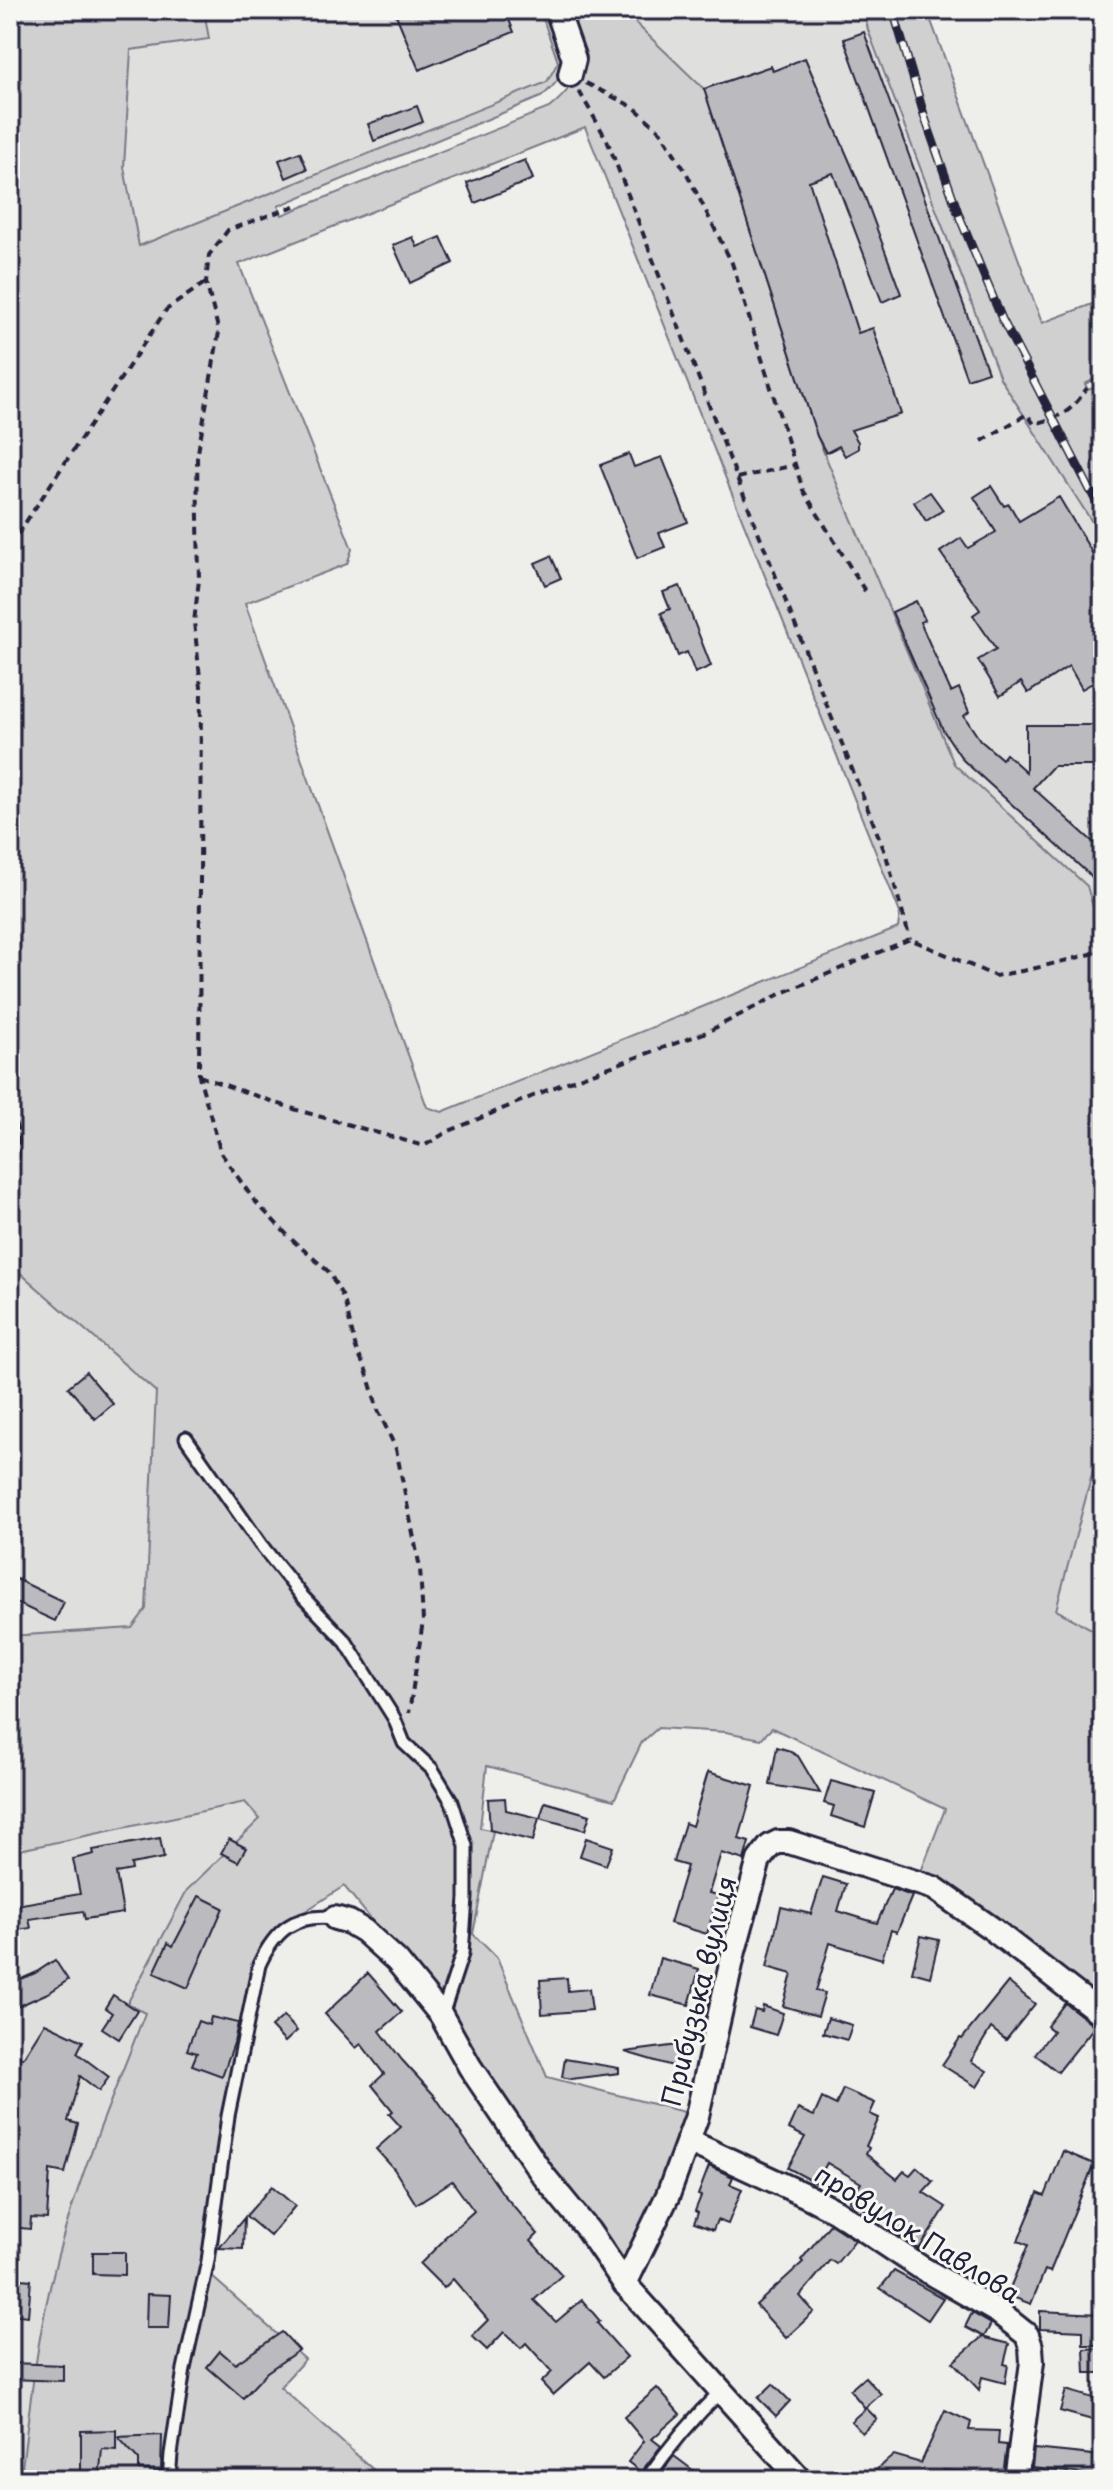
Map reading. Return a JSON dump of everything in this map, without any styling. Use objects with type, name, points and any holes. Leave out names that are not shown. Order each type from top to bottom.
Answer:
[{"type":"street","points":[[557,10],[574,59],[570,75]]},
{"type":"street","name":"Прибузька вулиця","points":[[625,2284],[668,2195],[697,2116],[734,1951],[759,1860],[765,1850],[778,1842],[789,1842],[934,1888],[1103,2015]]},
{"type":"street","points":[[335,1918],[357,1926],[397,1961],[441,2015],[470,2067],[543,2175],[588,2230],[625,2284],[801,2480]]},
{"type":"street","name":"провулок Павлова","points":[[688,2141],[836,2211],[920,2267],[998,2312],[1027,2335],[1032,2362],[1016,2480]]},
{"type":"lane","points":[[186,1438],[261,1545],[302,1596],[346,1642],[394,1718],[404,1743],[432,1769],[452,1802],[466,1846],[462,1954],[441,2015]]},
{"type":"lane","points":[[169,2480],[184,2369],[208,2261],[228,2116],[259,1965],[271,1942],[292,1923],[317,1917],[335,1918]]},
{"type":"lane","points":[[646,2480],[670,2444],[721,2391]]},
{"type":"path","points":[[570,75],[635,108],[661,132],[686,172],[732,263],[803,490],[868,596]]},
{"type":"path","points":[[570,75],[607,140],[886,855],[910,939]]},
{"type":"path","points":[[295,206],[228,230],[209,255],[206,282],[219,332],[197,458],[199,580],[194,622],[201,687],[199,1076],[221,1153],[253,1199],[290,1238],[329,1272],[344,1299],[356,1349],[396,1449],[420,1568],[423,1621],[404,1743]]},
{"type":"path","points":[[10,546],[166,310],[206,282]]},
{"type":"path","points":[[982,441],[1027,414],[1034,424],[1062,416],[1074,407],[1087,388]]},
{"type":"path","points":[[737,478],[795,465]]},
{"type":"path","points":[[199,1076],[297,1110],[424,1146],[447,1132],[562,1084],[707,1032],[778,995],[910,939],[995,976],[1103,951]]},
{"type":"path","points":[[10,1110],[17,1123],[20,1146],[15,1183],[10,1187]]},
{"type":"shaded area","points":[[10,10],[204,10],[209,39],[131,50],[124,167],[139,246],[547,82],[558,62],[540,10],[551,10],[566,57],[561,76],[541,97],[278,206],[282,215],[549,108],[571,85],[585,56],[569,10],[622,10],[704,89],[817,436],[954,764],[1087,886],[1098,924],[1103,924],[1103,1433],[1056,1610],[1103,1635],[1103,2011],[919,1877],[945,1809],[772,1728],[761,1739],[726,1732],[658,1728],[642,1742],[614,1800],[487,1766],[480,1828],[493,1831],[473,1934],[497,1958],[547,2077],[692,2114],[663,2193],[625,2261],[550,2173],[445,2010],[344,1886],[281,1927],[268,1940],[224,2115],[201,2267],[305,2359],[280,2387],[385,2480],[10,2480],[10,2475],[21,2476],[41,2331],[60,2248],[93,2146],[145,2013],[127,2004],[187,1890],[260,1819],[245,1802],[10,1852],[10,1636],[132,1628],[146,1609],[156,1392],[10,1264]],"holes":[[[585,127],[900,913],[898,928],[442,1112],[427,1107],[245,603],[347,564],[352,549],[239,264]]]},
{"type":"shaded area","points":[[204,10],[540,10],[558,62],[547,82],[139,246],[124,167],[131,50],[209,39]]},
{"type":"shaded area","points":[[622,10],[864,10],[868,30],[1000,378],[1103,539],[1103,924],[1099,925],[1087,886],[954,764],[817,436]]},
{"type":"shaded area","points":[[864,10],[927,10],[1042,323],[1103,300],[1103,375],[1085,384],[1088,390],[1103,384],[1103,514],[978,264],[1001,320],[1103,517],[1103,539],[1000,378],[868,30]]},
{"type":"shaded area","points":[[892,10],[960,218],[1003,319],[1103,517],[1001,320],[959,218]]},
{"type":"shaded area","points":[[10,1264],[156,1392],[147,1609],[133,1628],[10,1636]]},
{"type":"shaded area","points":[[1103,1433],[1103,1635],[1056,1610]]},
{"type":"shaded area","points":[[245,1802],[260,1820],[187,1890],[127,2003],[146,2012],[79,2183],[51,2283],[33,2374],[21,2477],[10,2476],[10,1852]]},
{"type":"building","points":[[394,10],[505,10],[514,32],[419,70]]},
{"type":"building","points":[[864,32],[988,372],[967,379],[844,39]]},
{"type":"building","points":[[805,58],[865,197],[901,294],[882,302],[833,173],[809,181],[858,333],[873,328],[901,414],[851,430],[858,442],[858,449],[845,456],[839,446],[826,453],[817,436],[704,89],[771,66],[773,71]]},
{"type":"building","points":[[417,106],[423,122],[374,141],[368,124]]},
{"type":"building","points":[[300,152],[307,169],[286,178],[279,160]]},
{"type":"building","points":[[525,160],[533,179],[475,203],[467,183]]},
{"type":"building","points":[[413,237],[417,247],[441,237],[453,263],[410,283],[393,245]]},
{"type":"building","points":[[629,454],[634,467],[662,457],[688,522],[659,533],[665,547],[637,558],[600,465]]},
{"type":"building","points":[[991,486],[1004,506],[1009,504],[1019,521],[1059,497],[1103,571],[1103,677],[1082,689],[1069,666],[1028,693],[1021,682],[1000,696],[978,660],[996,649],[973,615],[980,610],[940,552],[961,538],[968,548],[996,532],[974,497]]},
{"type":"building","points":[[930,492],[943,510],[926,521],[914,502]]},
{"type":"building","points":[[551,556],[561,578],[545,585],[535,563]]},
{"type":"building","points":[[680,586],[711,666],[695,673],[687,652],[678,656],[661,613],[670,609],[663,592]]},
{"type":"building","points":[[916,601],[925,620],[920,622],[951,692],[959,688],[969,712],[964,716],[980,740],[1002,759],[1006,754],[1026,772],[1026,725],[1103,725],[1103,766],[1053,766],[1033,788],[1103,851],[1103,887],[963,760],[943,730],[892,612]]},
{"type":"building","points":[[86,1372],[113,1404],[95,1419],[68,1387]]},
{"type":"building","points":[[10,1576],[64,1602],[55,1621],[10,1600]]},
{"type":"building","points":[[777,1747],[798,1756],[820,1793],[770,1785]]},
{"type":"building","points":[[708,1772],[754,1786],[739,1839],[749,1842],[744,1860],[721,1853],[709,1893],[718,1895],[707,1934],[670,1923],[687,1866],[673,1862],[685,1823],[692,1826]]},
{"type":"building","points":[[831,1781],[875,1793],[865,1827],[831,1816],[834,1806],[824,1803]]},
{"type":"building","points":[[505,1798],[506,1810],[539,1818],[533,1841],[490,1830],[488,1799]]},
{"type":"building","points":[[545,1802],[590,1815],[585,1830],[540,1818]]},
{"type":"building","points":[[160,1838],[164,1858],[131,1864],[132,1870],[116,1873],[123,1913],[85,1919],[83,1911],[29,1919],[31,1928],[10,1931],[10,1906],[80,1894],[73,1859],[94,1854],[93,1850]]},
{"type":"building","points":[[586,1838],[613,1847],[606,1865],[580,1856]]},
{"type":"building","points":[[229,1839],[246,1848],[238,1862],[221,1853]]},
{"type":"building","points":[[823,1877],[846,1884],[838,1911],[877,1923],[892,1889],[912,1896],[897,1932],[891,1930],[882,1959],[830,1943],[816,1991],[825,1993],[818,2016],[783,2006],[792,1974],[767,1967],[781,1907],[811,1914]]},
{"type":"building","points":[[199,1896],[223,1908],[188,1988],[154,1973],[168,1943],[173,1946]]},
{"type":"building","points":[[921,1936],[939,1940],[930,1977],[912,1972]]},
{"type":"building","points":[[660,1958],[699,1969],[689,2005],[650,1995]]},
{"type":"building","points":[[55,1960],[68,1980],[10,2010],[10,1984]]},
{"type":"building","points":[[368,1973],[402,2012],[380,2031],[434,2095],[503,2194],[538,2234],[531,2241],[562,2275],[534,2300],[556,2322],[582,2300],[600,2321],[597,2323],[627,2357],[604,2377],[590,2362],[553,2395],[541,2382],[552,2372],[526,2343],[521,2348],[504,2332],[487,2350],[472,2336],[488,2320],[453,2279],[444,2288],[420,2264],[474,2211],[452,2181],[416,2204],[394,2169],[376,2149],[401,2127],[389,2114],[393,2111],[372,2085],[384,2074],[361,2044],[356,2048],[325,2014]]},
{"type":"building","points":[[567,1978],[568,1991],[589,1989],[592,2010],[542,2014],[540,1980]]},
{"type":"building","points":[[1008,1982],[1035,2004],[1006,2040],[991,2028],[971,2061],[987,2071],[977,2087],[942,2065],[960,2038]]},
{"type":"building","points":[[113,1995],[137,2011],[119,2039],[102,2028],[112,2013],[105,2008]]},
{"type":"building","points":[[1065,2003],[1095,2026],[1058,2072],[1035,2054],[1053,2031],[1047,2026]]},
{"type":"building","points":[[763,2006],[783,2013],[776,2035],[750,2027],[755,2010],[762,2012]]},
{"type":"building","points":[[284,2016],[297,2031],[285,2042],[271,2027]]},
{"type":"building","points":[[211,2017],[238,2023],[222,2076],[192,2065],[197,2053],[187,2050],[198,2021],[209,2025]]},
{"type":"building","points":[[828,2018],[852,2025],[847,2040],[823,2033]]},
{"type":"building","points":[[45,2023],[83,2041],[77,2053],[109,2077],[99,2091],[80,2076],[68,2121],[78,2124],[65,2173],[50,2170],[47,2219],[31,2218],[30,2229],[11,2227],[15,2178],[10,2177],[10,2078],[17,2056],[23,2058]]},
{"type":"building","points":[[686,2044],[679,2068],[625,2052]]},
{"type":"building","points":[[565,2059],[619,2068],[619,2073],[571,2079],[562,2077]]},
{"type":"building","points":[[843,2089],[875,2103],[870,2114],[879,2118],[866,2146],[869,2148],[866,2154],[897,2179],[904,2171],[910,2175],[917,2167],[933,2181],[923,2192],[946,2207],[919,2249],[897,2234],[899,2229],[849,2201],[861,2183],[827,2163],[816,2183],[788,2168],[805,2137],[789,2129],[798,2109],[814,2116],[822,2098],[836,2105]]},
{"type":"building","points":[[1063,2151],[1094,2164],[1050,2272],[1045,2270],[1031,2304],[1007,2295],[1028,2245],[1018,2241],[1038,2193],[1045,2196]]},
{"type":"building","points":[[709,2166],[733,2177],[730,2184],[742,2189],[728,2224],[717,2220],[713,2230],[694,2223],[701,2196],[698,2195]]},
{"type":"building","points":[[272,2186],[295,2206],[270,2236],[246,2216]]},
{"type":"building","points":[[244,2218],[243,2249],[219,2248]]},
{"type":"building","points":[[830,2224],[855,2240],[836,2264],[830,2260],[800,2296],[814,2312],[786,2338],[756,2305],[803,2262],[801,2260]]},
{"type":"building","points":[[93,2252],[125,2252],[125,2275],[93,2274]]},
{"type":"building","points":[[894,2271],[943,2298],[928,2320],[880,2288]]},
{"type":"building","points":[[10,2278],[31,2280],[28,2316],[10,2314]]},
{"type":"building","points":[[147,2294],[171,2295],[169,2328],[146,2328]]},
{"type":"building","points":[[1040,2311],[1100,2314],[1099,2345],[1083,2345],[1083,2331],[1040,2329]]},
{"type":"building","points":[[972,2313],[991,2324],[984,2337],[965,2327]]},
{"type":"building","points":[[282,2332],[299,2350],[267,2372],[243,2398],[207,2367],[220,2351],[235,2364]]},
{"type":"building","points":[[982,2337],[1009,2344],[1004,2364],[1008,2365],[1005,2383],[982,2377],[979,2390],[953,2362]]},
{"type":"building","points":[[1103,2348],[1103,2373],[1085,2373],[1084,2349]]},
{"type":"building","points":[[10,2363],[63,2365],[63,2381],[10,2379]]},
{"type":"building","points":[[865,2377],[881,2394],[865,2408],[850,2390]]},
{"type":"building","points":[[773,2384],[790,2401],[776,2416],[758,2398]]},
{"type":"building","points":[[657,2388],[680,2414],[652,2439],[661,2446],[641,2472],[628,2462],[644,2441],[624,2417]]},
{"type":"building","points":[[1066,2390],[1103,2401],[1103,2423],[1060,2411]]},
{"type":"building","points":[[866,2408],[877,2419],[862,2433],[851,2421]]},
{"type":"building","points":[[945,2410],[971,2422],[969,2430],[999,2431],[998,2444],[1007,2445],[1003,2475],[943,2470],[940,2480],[864,2480],[894,2455],[921,2463]]},
{"type":"building","points":[[116,2430],[116,2450],[102,2449],[99,2480],[81,2480],[81,2431]]},
{"type":"building","points":[[162,2435],[161,2471],[139,2470],[139,2460],[118,2437]]},
{"type":"building","points":[[1034,2449],[1102,2456],[1099,2480],[1083,2480],[1084,2474],[1032,2468]]},
{"type":"building","points":[[674,2456],[706,2480],[656,2480]]},
{"type":"railway","points":[[893,10],[925,118],[960,218],[1002,319],[1103,515]]}]
